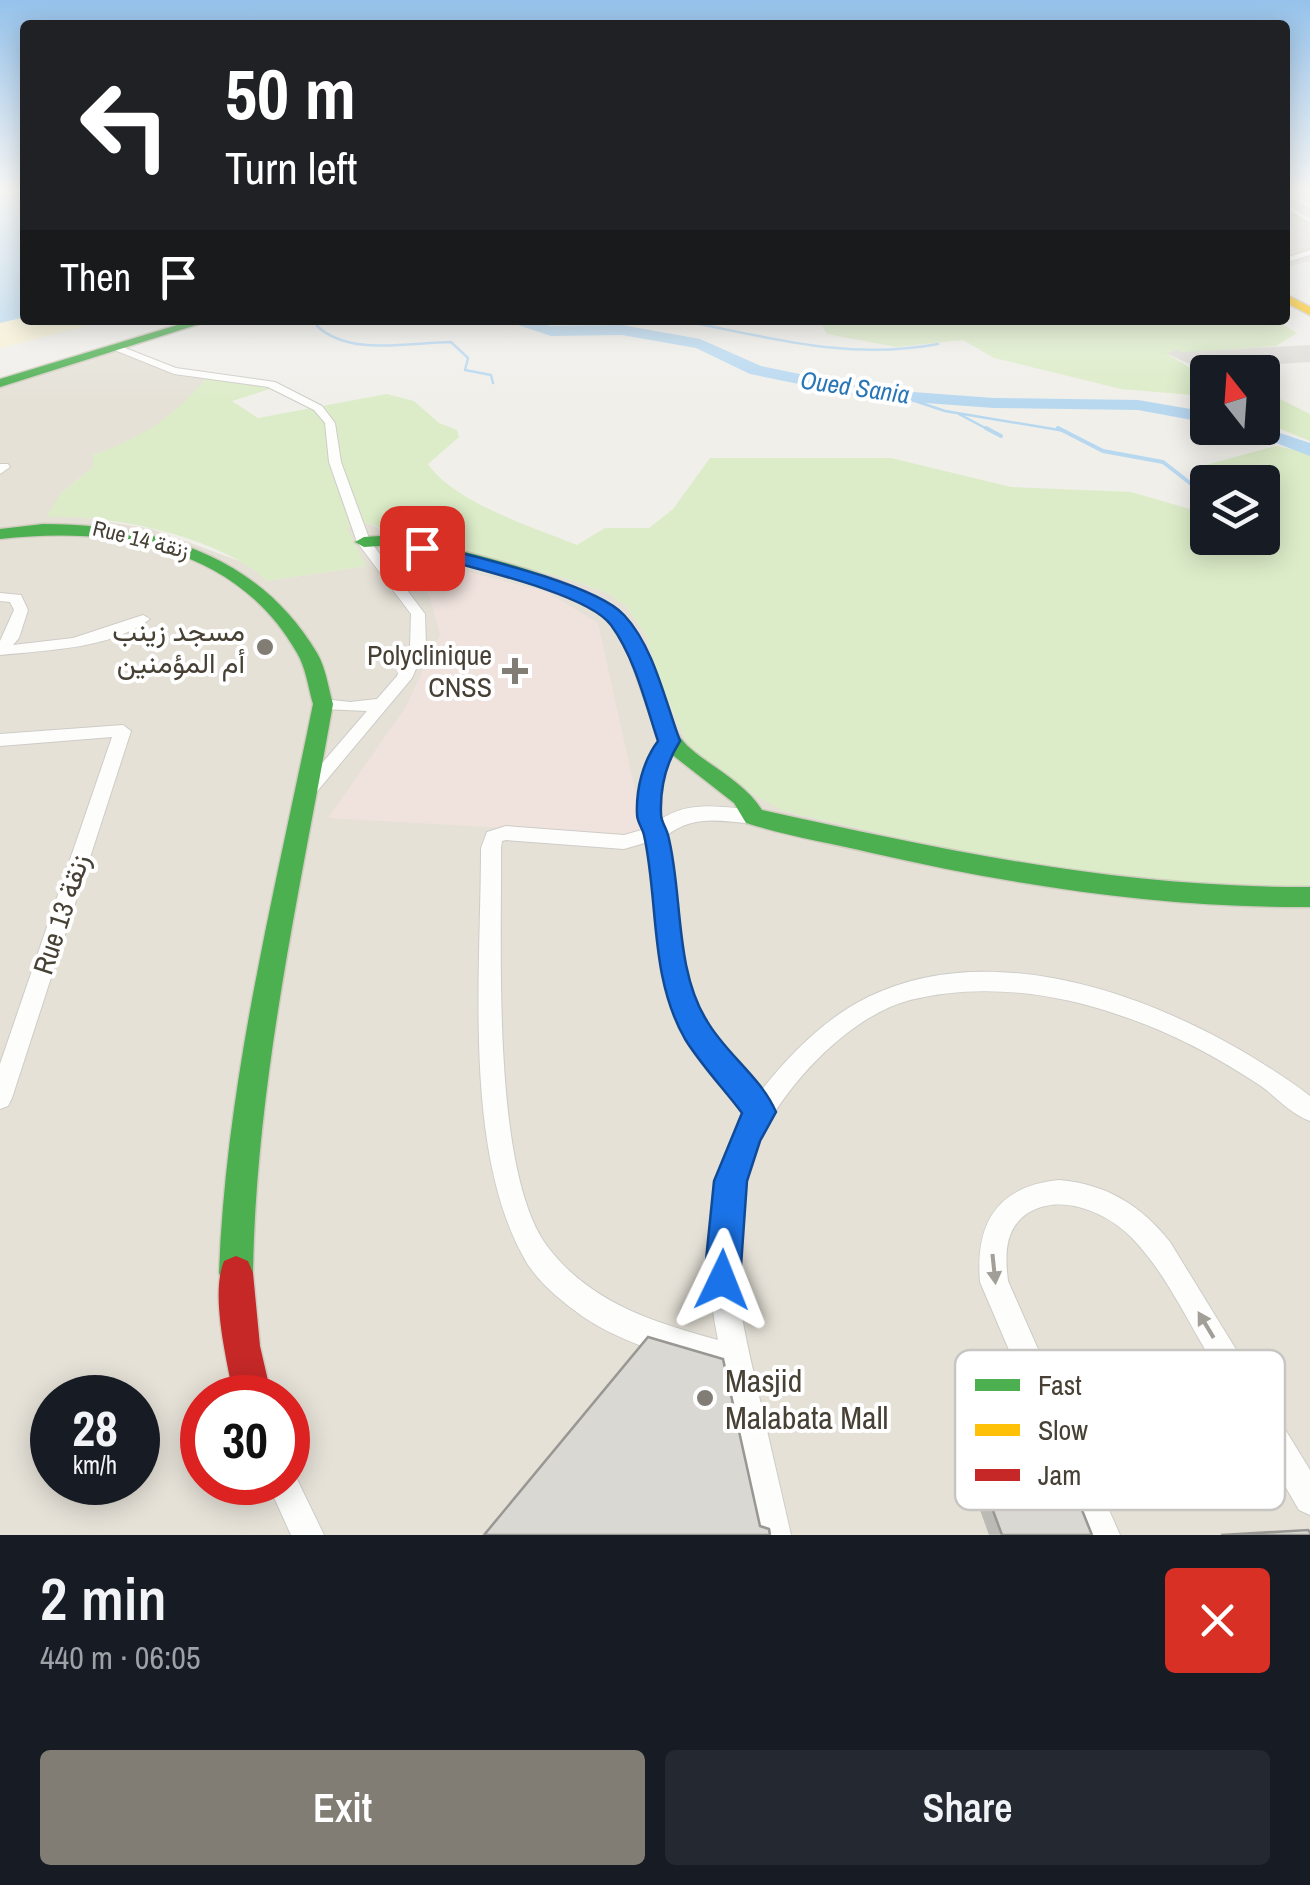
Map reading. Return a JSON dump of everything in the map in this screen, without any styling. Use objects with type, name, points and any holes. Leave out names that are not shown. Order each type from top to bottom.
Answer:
[{"type":"street","points":[[1294,307],[1310,325]]},
{"type":"street","points":[[0,381],[176,325]]},
{"type":"street","points":[[0,381],[189,325]]},
{"type":"street","points":[[115,347],[174,371],[271,384],[318,408],[330,423],[335,462],[364,542],[414,608],[419,622],[414,660],[384,704],[307,790]]},
{"type":"street","name":"Rue 14 زنقة","points":[[0,534],[34,526],[75,524],[159,540],[212,558],[258,594],[300,636],[313,659],[322,704]]},
{"type":"street","points":[[364,542],[396,540],[571,589],[598,603],[617,618],[631,640],[669,741],[742,797],[754,817]]},
{"type":"street","points":[[0,598],[16,598],[22,610],[1,650]]},
{"type":"street","points":[[1,650],[21,651],[104,636],[144,619]]},
{"type":"street","points":[[249,1375],[235,1304],[236,1197],[252,1081],[322,704],[384,704]]},
{"type":"street","name":"Rue 13 زنقة","points":[[0,740],[122,731],[0,1098]]},
{"type":"street","points":[[669,741],[659,754],[648,819],[656,832],[666,925],[684,1003],[696,1031],[761,1112]]},
{"type":"street","points":[[734,1359],[637,1330],[594,1308],[564,1284],[532,1247],[506,1176],[494,1057],[492,840],[508,833],[624,842],[656,832],[675,818],[700,812],[754,817],[1018,876],[1098,889],[1224,900],[1309,899]]},
{"type":"street","points":[[774,1535],[734,1359],[722,1280],[726,1208],[738,1156],[761,1112],[803,1059],[849,1021],[905,992],[956,983],[1022,985],[1073,993],[1145,1012],[1253,1065],[1310,1110]]},
{"type":"street","points":[[1024,1350],[994,1282],[992,1253],[999,1227],[1015,1206],[1042,1196],[1064,1194],[1111,1205],[1142,1228],[1184,1286],[1222,1350]]},
{"type":"street","points":[[1285,1457],[1310,1499]]},
{"type":"street","points":[[293,1505],[308,1535]]},
{"type":"street","points":[[1093,1510],[1104,1535]]},
{"type":"shaded area","points":[[1290,261],[1310,261],[1290,267]]},
{"type":"shaded area","points":[[1310,345],[1310,362],[1280,364],[1280,355],[1190,355],[1190,364],[1165,353],[1175,352],[1170,348],[1183,352]]},
{"type":"shaded area","points":[[116,351],[167,372],[208,376],[178,411],[135,440],[93,455],[93,467],[60,494],[74,516],[152,529],[250,565],[267,581],[365,566],[346,527],[368,523],[386,532],[568,579],[610,594],[628,608],[647,638],[673,713],[717,770],[753,795],[1026,867],[1215,888],[1310,888],[1310,1535],[0,1535],[0,387]]},
{"type":"shaded area","name":"Polyclinique CNSS","points":[[398,554],[547,592],[598,623],[645,836],[328,818],[405,708],[440,635],[430,597]]},
{"type":"green space","points":[[821,325],[1283,325],[1297,333],[1276,346],[1167,354],[1190,368],[1190,395],[1121,389],[994,358],[963,340],[896,347],[827,334]]},
{"type":"green space","points":[[208,376],[273,388],[232,401],[258,418],[387,394],[414,401],[439,423],[457,430],[459,437],[428,464],[440,478],[475,502],[577,545],[605,528],[649,528],[673,509],[710,458],[891,458],[1011,487],[1131,492],[1190,509],[1190,555],[1280,555],[1280,465],[1206,465],[1276,446],[1310,453],[1310,888],[1215,888],[1025,867],[784,811],[753,795],[688,746],[659,680],[647,638],[628,608],[610,594],[568,579],[403,537],[368,523],[347,528],[366,566],[267,581],[221,552],[162,531],[101,519],[46,517],[60,494],[93,467],[93,455],[128,441],[182,403]]},
{"type":"green space","points":[[1280,399],[1310,414],[1310,441],[1280,429]]},
{"type":"sand","points":[[20,318],[20,325],[86,326],[0,348],[0,323]]},
{"type":"water","points":[[0,261],[20,261],[20,318],[0,323]]},
{"type":"building","points":[[648,1337],[723,1359],[760,1526],[769,1529],[770,1535],[484,1535]]},
{"type":"building","points":[[993,1510],[1082,1510],[1092,1535],[1002,1535]]},
{"type":"building","points":[[1308,1530],[1310,1535],[1221,1535]]},
{"type":"waterway","points":[[318,325],[331,336],[363,345],[451,342],[468,358],[465,370],[491,375],[493,383]]},
{"type":"waterway","name":"Oued Sania","points":[[529,325],[551,331],[622,330],[700,344],[756,370],[872,394],[994,403],[1138,405],[1190,415]]},
{"type":"waterway","points":[[703,325],[839,348],[904,349],[938,344]]},
{"type":"waterway","points":[[906,398],[957,413]]},
{"type":"waterway","points":[[957,413],[1063,431]]},
{"type":"waterway","points":[[957,413],[991,431]]},
{"type":"waterway","points":[[986,428],[1001,436]]},
{"type":"waterway","points":[[1058,428],[1063,431]]},
{"type":"waterway","points":[[1063,431],[1103,451],[1163,462],[1190,483]]},
{"type":"waterway","name":"Oued Sania","points":[[1280,440],[1310,450]]},
{"type":"traffic: fast","points":[[0,383],[190,325]]},
{"type":"traffic: fast","points":[[0,534],[43,529],[131,534],[174,545],[214,562],[250,586],[281,616],[307,653],[314,672],[323,704],[251,1086],[238,1189],[236,1273]]},
{"type":"traffic: fast","points":[[364,542],[396,540],[571,589],[607,609],[624,628],[640,658],[669,741],[742,797],[754,817],[961,863],[1098,886],[1238,898],[1310,897]]},
{"type":"traffic: slow","points":[[1290,300],[1310,312]]},
{"type":"traffic: jam","points":[[236,1273],[248,1375]]},
{"type":"place","name":"مسجد زينب أم المؤمنين","points":[[265,647]]},
{"type":"place","name":"Polyclinique CNSS","points":[[515,671]]},
{"type":"place","name":"Masjid Malabata Mall","points":[[705,1398]]},
{"type":"route","points":[[422,548],[571,589],[587,597],[617,618],[640,658],[669,741],[659,754],[648,819],[656,832],[674,967],[696,1031],[761,1112],[746,1134],[730,1181],[722,1280]]}]
